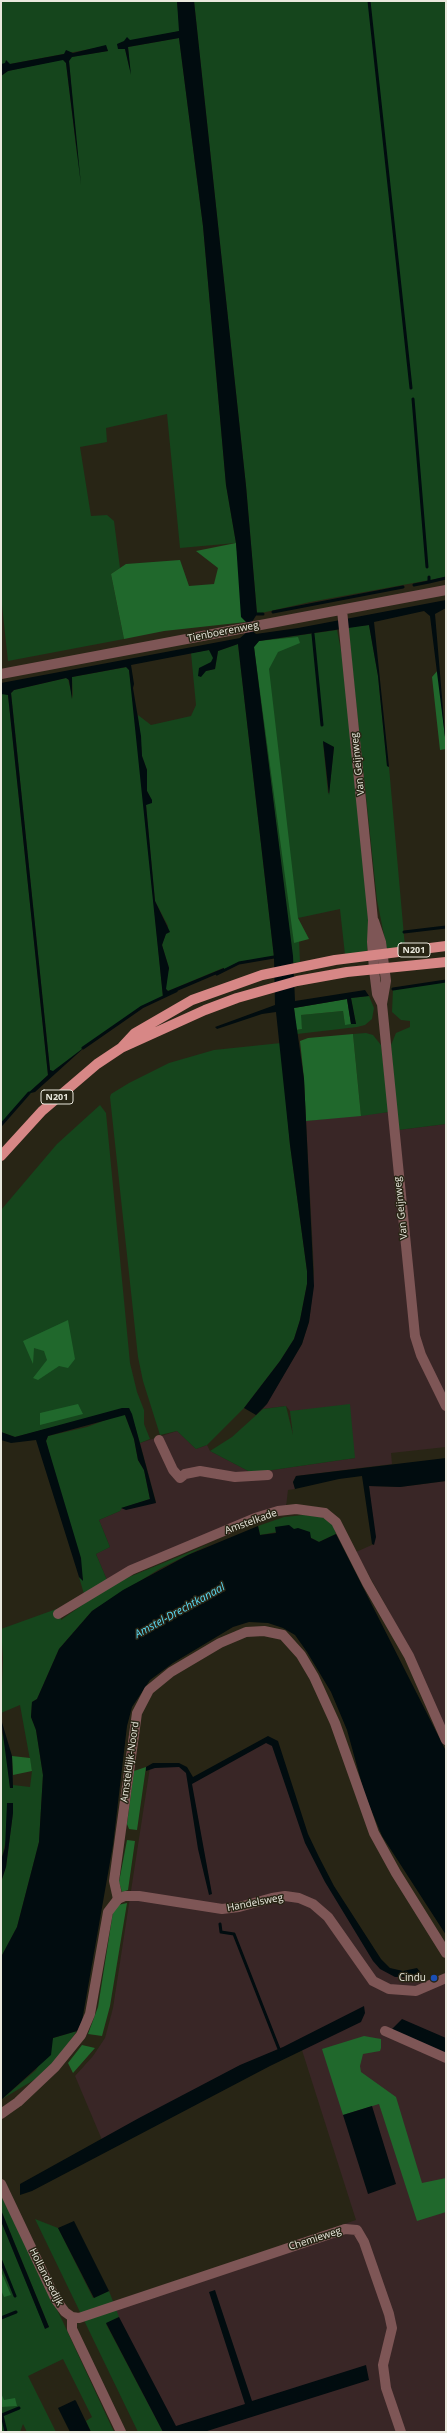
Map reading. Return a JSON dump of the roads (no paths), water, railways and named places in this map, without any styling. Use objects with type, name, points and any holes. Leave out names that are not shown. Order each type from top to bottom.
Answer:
[{"type":"main road","name":"N201","points":[[1,1156],[42,1111],[67,1088],[120,1048],[134,1033],[171,1011],[225,987],[262,975],[294,967],[446,946]]},
{"type":"main road","name":"N201","points":[[120,1048],[205,1010],[266,989],[297,981],[385,968],[446,962]]},
{"type":"street","name":"Tienboerenweg","points":[[1,674],[261,625],[342,613],[446,590]]},
{"type":"street","name":"Van Geijnweg","points":[[342,613],[373,920],[380,937],[378,955],[374,970],[377,994],[382,1004],[415,1336],[421,1355],[446,1406]]},
{"type":"street","name":"Van Geijnweg","points":[[378,955],[385,968],[386,993],[382,1004]]},
{"type":"street","points":[[158,1440],[173,1470],[180,1478],[185,1474],[200,1471],[235,1477],[268,1475]]},
{"type":"street","name":"Amstelkade","points":[[58,1614],[131,1570],[255,1518],[278,1511],[296,1509],[325,1513],[336,1522],[367,1583],[409,1656],[446,1740]]},
{"type":"street","name":"Amsteldijk-Noord","points":[[118,1899],[114,1881],[136,1713],[149,1690],[171,1672],[220,1643],[246,1632],[264,1631],[283,1635],[301,1655],[314,1677],[335,1723],[374,1833],[396,1874],[446,1953]]},
{"type":"street","name":"Handelsweg","points":[[118,1899],[125,1896],[139,1896],[222,1909],[239,1907],[272,1898],[286,1896],[299,1898],[313,1904],[328,1917],[373,1981],[389,1989],[416,1991],[446,1978]]},
{"type":"street","points":[[1,2114],[18,2102],[56,2067],[81,2035],[90,2014],[108,1912],[118,1899]]},
{"type":"street","points":[[385,2031],[446,2058]]},
{"type":"street","name":"Hollandsedijk","points":[[1,2184],[56,2300],[61,2308],[72,2316]]},
{"type":"street","name":"Chemieweg","points":[[72,2316],[79,2318],[345,2229],[357,2230],[364,2242],[389,2314],[392,2328],[383,2365],[386,2388],[401,2432]]},
{"type":"street","points":[[72,2316],[72,2329],[121,2432]]},
{"type":"water","points":[[177,1],[194,1],[246,486],[257,614],[252,622],[253,631],[256,634],[298,628],[446,600],[446,608],[435,614],[446,745],[430,616],[424,611],[374,622],[389,767],[387,766],[378,676],[369,625],[259,641],[254,647],[293,956],[295,1001],[365,990],[369,996],[351,998],[356,1024],[351,1024],[347,999],[294,1008],[304,1079],[314,1286],[309,1322],[302,1344],[267,1404],[256,1415],[244,1408],[280,1361],[294,1339],[300,1320],[307,1284],[307,1271],[290,1145],[276,1012],[262,1014],[217,1029],[215,1027],[275,1005],[274,957],[238,644],[218,651],[215,669],[206,671],[201,677],[198,676],[199,668],[211,662],[213,658],[209,650],[131,665],[134,684],[133,688],[141,736],[142,756],[147,770],[147,791],[152,800],[152,803],[146,805],[155,901],[170,932],[166,934],[162,945],[169,968],[166,989],[168,991],[224,968],[224,971],[163,997],[129,670],[126,667],[72,677],[72,699],[69,680],[66,678],[14,690],[11,693],[50,1070],[53,1071],[86,1046],[35,1092],[27,1094],[48,1075],[8,695],[1,694],[1,683],[240,638],[247,632],[246,622],[241,617],[236,543],[226,485],[203,226],[179,38],[128,47],[131,75],[125,49],[118,49],[117,44],[124,41],[127,37],[130,40],[179,31]]},
{"type":"water","points":[[106,45],[108,51],[72,57],[69,61],[81,185],[66,63],[63,60],[8,71],[1,76],[1,64],[5,63],[6,60],[10,64],[64,54],[66,50],[73,53]]},
{"type":"water","points":[[323,741],[334,747],[329,795]]},
{"type":"water","points":[[122,1408],[129,1408],[132,1414],[156,1503],[126,1510],[121,1508],[150,1499],[144,1470],[138,1460],[134,1439],[125,1415],[48,1436],[46,1441],[81,1558],[83,1581],[79,1577],[36,1440],[11,1443],[1,1440],[1,1432],[15,1437]]},
{"type":"water","points":[[446,1458],[446,1481],[400,1487],[369,1486],[376,1537],[374,1545],[372,1544],[362,1476],[339,1479],[295,1489],[293,1482],[296,1476]]},
{"type":"water","name":"Amstel-Drechtkanaal","points":[[289,1525],[294,1529],[298,1528],[310,1532],[311,1538],[319,1542],[336,1534],[446,1751],[446,1935],[382,1836],[365,1795],[347,1730],[331,1692],[307,1652],[295,1635],[283,1628],[268,1623],[249,1622],[233,1627],[173,1663],[150,1680],[132,1707],[127,1726],[113,1845],[82,2021],[77,2031],[53,2038],[51,2055],[1,2100],[1,1957],[17,1927],[39,1842],[43,1775],[36,1730],[31,1717],[32,1702],[37,1699],[59,1649],[92,1611],[123,1590],[188,1555],[258,1526],[260,1535],[276,1533],[275,1527]]},
{"type":"water","points":[[1,1719],[12,1756],[13,1788],[10,1788]]},
{"type":"water","points":[[268,1736],[278,1741],[308,1834],[319,1857],[334,1886],[381,1959],[390,1968],[403,1971],[417,1968],[421,1973],[408,1977],[395,1977],[380,1969],[373,1961],[325,1882],[305,1843],[272,1746],[266,1743],[192,1784],[212,1894],[209,1895],[198,1849],[186,1773],[179,1767],[155,1768],[146,1771],[146,1767],[153,1763],[179,1763],[187,1767],[193,1777]]},
{"type":"water","points":[[7,1803],[13,1803],[13,1813],[6,1867],[1,1882],[1,1860],[5,1848]]},
{"type":"water","points":[[364,2006],[365,2013],[361,2022],[270,2066],[32,2191],[20,2195],[20,2184],[139,2118],[240,2065],[283,2047]]},
{"type":"water","points":[[402,2019],[446,2038],[446,2054],[391,2030]]},
{"type":"water","points":[[372,2106],[396,2184],[368,2194],[343,2115]]},
{"type":"water","points":[[1,2210],[49,2327],[45,2329],[1,2221]]},
{"type":"water","points":[[74,2221],[109,2291],[94,2298],[58,2228]]},
{"type":"water","points":[[215,2290],[252,2401],[366,2365],[369,2380],[204,2432],[163,2432],[106,2323],[119,2317],[176,2426],[245,2404],[209,2292]]},
{"type":"water","points":[[75,2400],[91,2432],[70,2432],[58,2408]]},
{"type":"waterway","points":[[369,1],[411,388]]},
{"type":"waterway","points":[[413,399],[427,567]]},
{"type":"waterway","points":[[414,585],[429,582],[429,577]]},
{"type":"waterway","points":[[429,582],[446,578]]},
{"type":"waterway","points":[[273,612],[403,587]]},
{"type":"waterway","points":[[257,614],[263,614]]},
{"type":"waterway","points":[[313,634],[322,725]]},
{"type":"waterway","points":[[404,932],[446,927]]},
{"type":"waterway","points":[[217,974],[239,963],[274,957]]},
{"type":"waterway","points":[[393,989],[446,981]]},
{"type":"waterway","points":[[83,1048],[142,1007],[176,991]]},
{"type":"waterway","points":[[1,1125],[29,1093]]},
{"type":"waterway","points":[[220,1924],[221,1932],[234,1934],[279,2049]]},
{"type":"waterway","points":[[1,2261],[15,2296]]},
{"type":"waterway","points":[[1,2318],[16,2312]]},
{"type":"waterway","points":[[6,2432],[2,2415],[19,2408]]},
{"type":"place","name":"Cindu","points":[[434,1978]]}]
